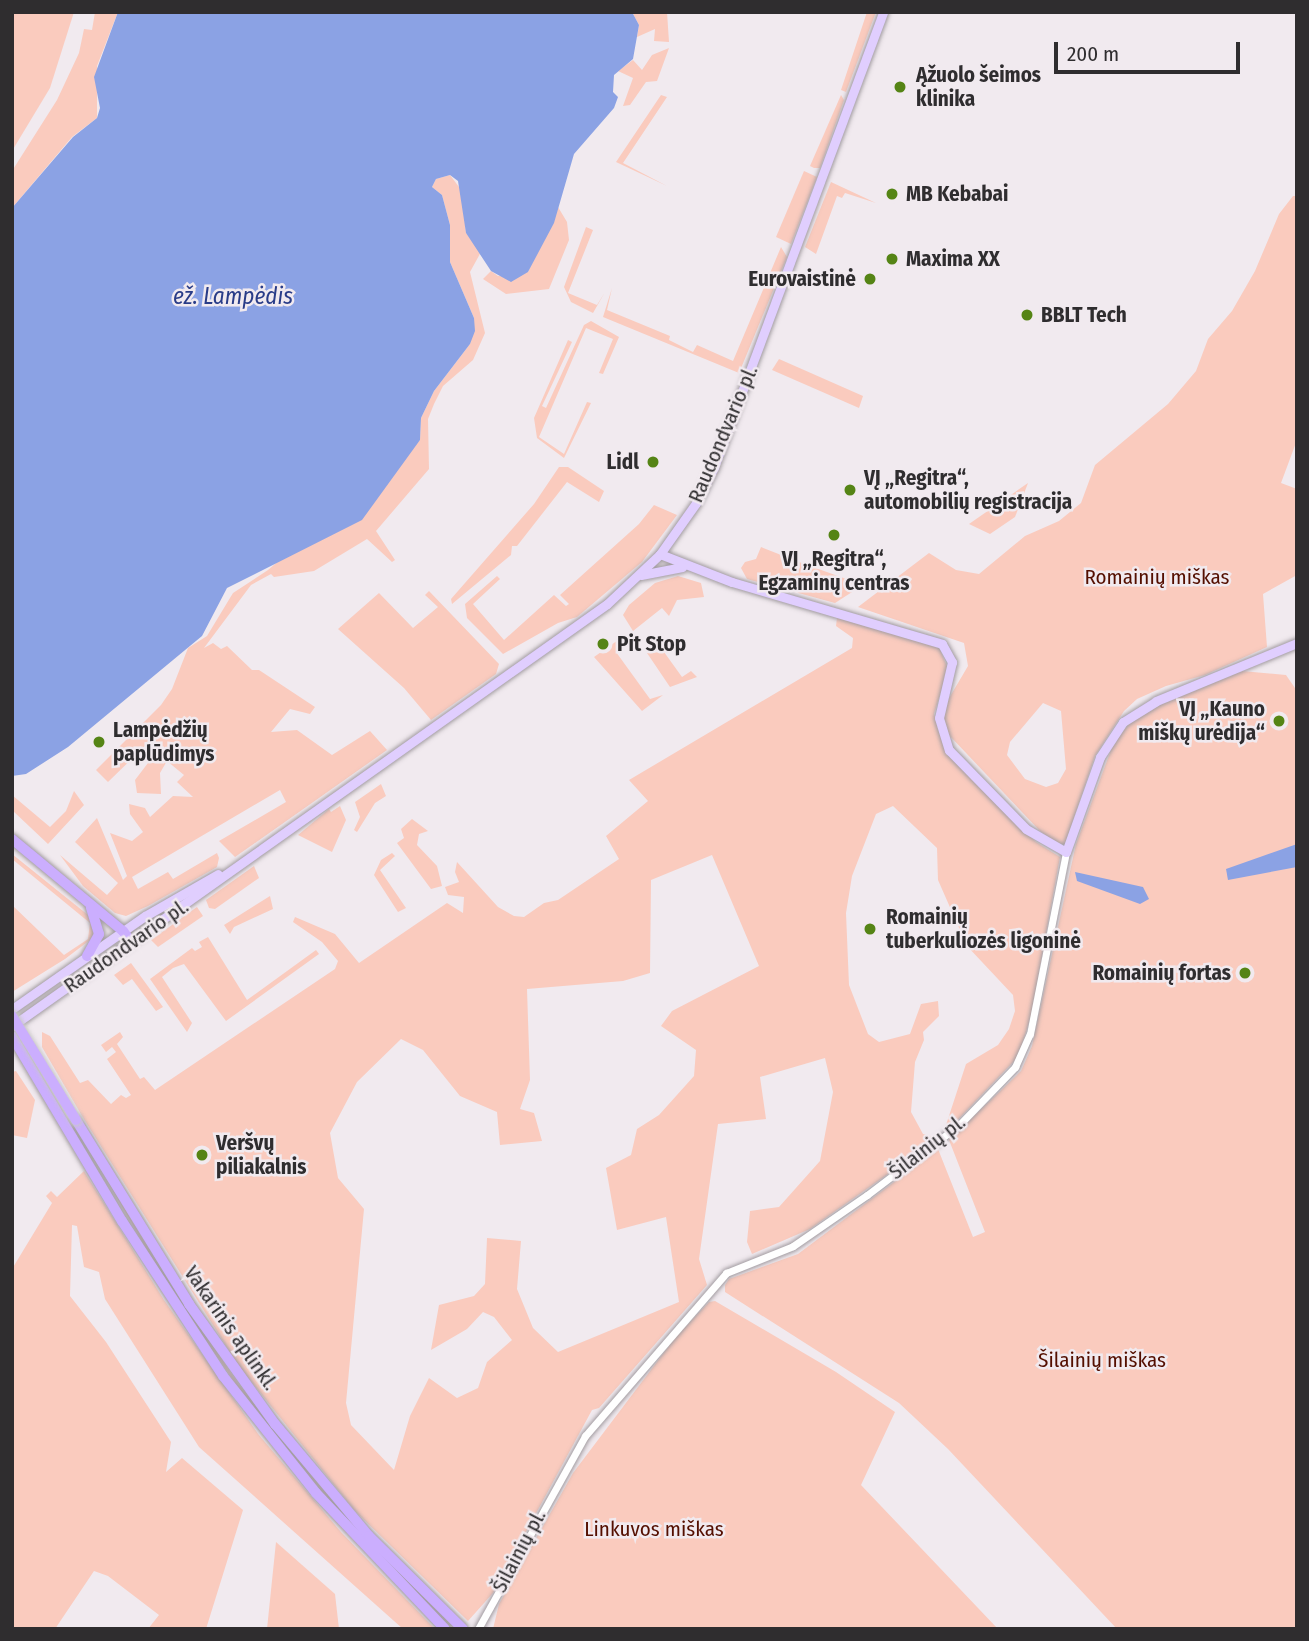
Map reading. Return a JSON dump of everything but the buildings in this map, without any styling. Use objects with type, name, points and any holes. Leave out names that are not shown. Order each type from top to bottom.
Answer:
[{"type":"highway","points":[[12,839],[123,931],[131,942]]},
{"type":"highway","points":[[87,956],[99,934],[89,903]]},
{"type":"highway","name":"Vakarinis aplinkl.","points":[[12,1016],[188,1304],[275,1424],[369,1536],[463,1629]]},
{"type":"highway","name":"Vakarinis aplinkl.","points":[[12,1037],[181,1313],[246,1406],[366,1550],[445,1629]]},
{"type":"main road","name":"Raudondvario pl.","points":[[12,1026],[238,863],[562,637],[639,575],[660,554],[696,503],[714,467],[883,12]]},
{"type":"main road","points":[[660,554],[686,567],[942,644],[952,662],[939,718],[949,750],[1026,829],[1066,852]]},
{"type":"main road","points":[[639,575],[686,567]]},
{"type":"main road","name":"Šilainių pl.","points":[[1066,852],[1100,757],[1124,722],[1156,701],[1297,643]]},
{"type":"main road","name":"Raudondvario pl.","points":[[12,1009],[123,931],[238,863]]},
{"type":"street","name":"Šilainių pl.","points":[[478,1629],[585,1436],[726,1273],[793,1246],[867,1195],[958,1125],[1015,1068],[1032,1023],[1066,852]]},
{"type":"green space","points":[[12,12],[74,12],[50,88],[12,151]]},
{"type":"green space","points":[[95,12],[118,12],[97,66],[97,118],[72,137],[12,208],[12,171],[57,100],[79,53],[84,29],[92,30]]},
{"type":"green space","points":[[632,12],[667,12],[669,42],[654,41],[655,29],[637,37],[639,25]]},
{"type":"green space","points":[[867,12],[876,12],[846,92],[841,90]]},
{"type":"green space","points":[[669,48],[657,81],[646,82],[630,105],[623,106],[633,78],[618,71],[633,60],[642,70],[652,55]]},
{"type":"green space","points":[[661,95],[667,97],[623,163],[667,186],[616,162]]},
{"type":"green space","points":[[841,95],[844,100],[820,168],[814,168],[810,166]]},
{"type":"green space","points":[[804,171],[817,177],[791,244],[776,237]]},
{"type":"green space","points":[[450,175],[462,191],[466,233],[481,252],[470,272],[485,333],[473,360],[443,386],[434,404],[428,419],[429,469],[376,531],[395,560],[392,562],[367,539],[314,571],[274,577],[271,574],[251,585],[204,648],[213,643],[221,649],[227,646],[252,670],[259,670],[315,707],[310,714],[290,709],[271,732],[297,730],[332,755],[370,731],[387,750],[235,857],[219,841],[286,802],[280,790],[132,877],[138,889],[168,872],[173,879],[217,853],[219,858],[217,867],[148,906],[126,916],[115,913],[83,886],[60,855],[107,895],[118,883],[75,842],[97,818],[123,880],[127,876],[110,833],[132,841],[143,832],[130,814],[129,804],[145,808],[150,817],[173,796],[193,797],[177,782],[184,775],[167,761],[160,773],[161,794],[137,793],[135,780],[148,763],[143,756],[149,750],[145,746],[108,782],[96,770],[161,705],[172,689],[188,648],[207,636],[233,593],[268,570],[420,440],[421,418],[434,391],[470,344],[474,318],[450,262],[450,225],[442,195],[432,187],[436,179]]},
{"type":"green space","points":[[831,182],[876,203],[845,193],[842,198],[837,196],[816,254],[805,247]]},
{"type":"green space","name":"Romainių miškas","points":[[1293,196],[1297,196],[1297,440],[1281,483],[1297,489],[1297,575],[1263,594],[1267,647],[1205,675],[1166,686],[1137,699],[1124,711],[1095,756],[1065,844],[1058,844],[1040,831],[948,734],[943,719],[945,705],[968,666],[964,643],[858,607],[929,553],[956,570],[979,574],[1025,536],[1059,521],[1081,503],[1095,465],[1168,404],[1196,371],[1208,339],[1232,311],[1255,271],[1279,214]],"holes":[[[1043,703],[1061,711],[1066,769],[1058,783],[1046,787],[1025,779],[1007,755],[1010,742]]]},
{"type":"green space","points":[[558,207],[567,222],[569,240],[549,289],[506,294],[483,279],[491,271],[498,276],[528,272]]},
{"type":"green space","points":[[586,227],[593,230],[568,293],[597,305],[605,292],[593,313],[571,302],[564,287]]},
{"type":"green space","points":[[781,247],[787,257],[739,373],[603,317],[612,288],[607,310],[670,336],[669,340],[693,352],[697,345],[733,361]]},
{"type":"green space","points":[[591,321],[619,337],[603,374],[599,373],[613,339],[586,328],[539,437],[564,454],[587,402],[591,403],[564,458],[537,438],[534,418],[568,340],[572,342],[542,406],[546,408],[584,325]]},
{"type":"green space","points":[[779,359],[863,396],[859,408],[772,370]]},
{"type":"green space","points":[[559,467],[568,467],[604,491],[599,502],[567,482],[517,546],[512,546],[511,555],[452,604],[451,599],[534,504]]},
{"type":"green space","points":[[1028,483],[1015,517],[990,534],[969,524]]},
{"type":"green space","points":[[654,505],[677,515],[642,562],[577,617],[558,623],[503,654],[467,618],[465,604],[497,576],[500,579],[473,604],[504,640],[554,595],[566,606],[569,604],[560,595],[639,524]]},
{"type":"green space","points":[[761,547],[863,585],[835,603],[747,579],[741,568],[745,562],[756,559]]},
{"type":"green space","points":[[678,576],[701,583],[704,597],[677,600],[669,616],[662,608],[633,631],[623,615],[629,605],[655,583]]},
{"type":"green space","points":[[429,591],[499,664],[496,674],[431,720],[404,688],[338,629],[379,593],[413,628],[438,607],[425,595]]},
{"type":"green space","points":[[837,618],[939,647],[948,669],[934,714],[946,753],[1036,842],[1060,857],[1031,1016],[1018,1057],[951,1127],[946,1125],[966,1064],[998,1045],[1009,1029],[1015,1011],[1013,995],[967,946],[938,880],[937,848],[893,806],[876,814],[852,876],[846,913],[849,985],[868,1034],[879,1042],[910,1034],[921,1004],[938,1001],[939,1016],[923,1032],[924,1040],[915,1062],[911,1112],[923,1134],[933,1137],[925,1148],[810,1229],[752,1254],[747,1242],[750,1211],[779,1207],[820,1161],[833,1092],[825,1058],[760,1077],[766,1119],[718,1124],[699,1259],[707,1285],[599,1408],[592,1410],[493,1593],[468,1621],[355,1511],[238,1365],[82,1116],[42,1047],[42,1032],[50,1036],[80,1083],[88,1080],[111,1104],[121,1095],[126,1098],[131,1095],[107,1059],[116,1052],[112,1047],[106,1052],[101,1045],[120,1032],[123,1037],[117,1044],[140,1079],[144,1077],[155,1090],[335,969],[338,961],[322,942],[293,922],[295,917],[335,934],[359,963],[447,903],[463,913],[464,897],[448,895],[445,887],[459,882],[455,872],[457,862],[498,907],[514,916],[524,917],[544,903],[558,900],[619,859],[606,836],[648,801],[629,780],[852,648],[853,638],[836,626]],"holes":[[[712,855],[759,966],[672,1011],[661,1026],[696,1050],[694,1076],[659,1115],[637,1129],[631,1155],[606,1168],[617,1230],[666,1217],[679,1302],[558,1352],[533,1328],[517,1289],[521,1241],[487,1238],[485,1284],[474,1296],[439,1305],[431,1350],[467,1329],[483,1312],[494,1317],[512,1340],[487,1362],[478,1388],[457,1398],[429,1378],[410,1416],[394,1470],[351,1425],[346,1403],[364,1209],[338,1178],[330,1133],[357,1082],[401,1039],[423,1050],[460,1096],[497,1112],[500,1145],[542,1141],[534,1113],[520,1109],[530,1080],[527,989],[623,981],[650,973],[651,880]]]},
{"type":"green space","points":[[621,638],[616,652],[650,699],[663,695],[642,711],[594,657]]},
{"type":"green space","points":[[664,652],[682,677],[691,671],[697,677],[670,687],[647,653]]},
{"type":"green space","name":"Šilainių miškas","points":[[1242,671],[1286,675],[1297,691],[1297,1629],[1117,1629],[948,1449],[899,1403],[725,1292],[725,1285],[729,1279],[798,1254],[938,1149],[973,1237],[985,1232],[949,1140],[1021,1071],[1032,1046],[1076,844],[1114,742],[1130,723],[1155,707]]},
{"type":"green space","points":[[381,784],[386,796],[375,803],[357,832],[354,830],[360,817],[355,802]]},
{"type":"green space","points":[[74,791],[84,805],[48,844],[12,810],[12,795],[50,827],[66,811]]},
{"type":"green space","points":[[340,806],[346,820],[332,852],[298,835],[329,809],[331,812]]},
{"type":"green space","points":[[412,819],[428,831],[419,834],[417,845],[437,866],[442,886],[431,889],[397,843],[404,838],[401,829]]},
{"type":"green space","points":[[392,853],[395,856],[380,870],[406,908],[398,912],[374,875],[381,860]]},
{"type":"green space","points":[[12,854],[93,919],[95,932],[90,940],[65,959],[12,992],[12,905],[64,955],[88,939],[90,923],[12,859]]},
{"type":"green space","points":[[254,866],[259,878],[215,909],[209,908],[206,900]]},
{"type":"green space","points":[[270,896],[273,909],[234,927],[230,934],[224,925]]},
{"type":"green space","points":[[197,907],[203,916],[158,947],[151,940]]},
{"type":"green space","points":[[208,937],[247,1000],[316,950],[319,954],[226,1021],[184,964],[173,968],[162,977],[192,1023],[187,1032],[150,979],[192,948],[195,951],[202,947],[199,942]]},
{"type":"green space","points":[[131,963],[163,1007],[156,1011],[132,979],[123,985],[114,975]]},
{"type":"green space","points":[[16,1071],[35,1100],[27,1138],[12,1135],[12,1072]]},
{"type":"green space","points":[[92,1154],[160,1268],[239,1385],[347,1519],[456,1629],[345,1520],[238,1387],[158,1269]]},
{"type":"green space","points":[[84,1171],[164,1300],[259,1435],[341,1532],[435,1629],[403,1629],[199,1447],[105,1299],[99,1272],[84,1267],[77,1226],[72,1225],[70,1296],[106,1342],[171,1442],[166,1472],[182,1458],[243,1510],[206,1629],[148,1629],[159,1615],[108,1576],[94,1571],[55,1629],[12,1629],[12,1269],[52,1203],[46,1196],[51,1191],[57,1197]]},
{"type":"green space","name":"Linkuvos miškas","points":[[715,1301],[836,1372],[895,1412],[861,1485],[998,1629],[493,1629],[499,1604],[573,1473],[675,1338],[709,1302]]},
{"type":"green space","points":[[276,1542],[335,1594],[339,1629],[267,1629]]},
{"type":"water","name":"ež. Lampėdis","points":[[118,12],[632,12],[639,25],[633,59],[614,75],[613,92],[618,97],[614,108],[574,154],[554,223],[528,272],[511,282],[491,271],[466,233],[458,181],[450,175],[436,179],[432,187],[442,195],[450,225],[450,262],[474,318],[475,331],[470,344],[434,391],[421,418],[420,440],[362,520],[227,588],[202,636],[68,747],[26,774],[12,776],[12,208],[73,137],[97,118],[100,108],[94,77]]},
{"type":"water","points":[[1297,844],[1297,867],[1228,880],[1226,869]]},
{"type":"water","points":[[1075,872],[1143,887],[1149,899],[1140,904],[1077,881]]},
{"type":"place","name":"Ąžuolo šeimos klinika","points":[[900,87]]},
{"type":"place","name":"MB Kebabai","points":[[892,194]]},
{"type":"place","name":"Maxima XX","points":[[892,259]]},
{"type":"place","name":"Eurovaistinė","points":[[870,279]]},
{"type":"place","name":"BBLT Tech","points":[[1027,315]]},
{"type":"place","name":"Lidl","points":[[653,462]]},
{"type":"place","name":"VĮ „Regitra“, automobilių registracija","points":[[850,490]]},
{"type":"place","name":"VĮ „Regitra“, Egzaminų centras","points":[[834,535]]},
{"type":"place","name":"Pit Stop","points":[[603,644]]},
{"type":"place","name":"VĮ „Kauno miškų urėdija“","points":[[1279,721]]},
{"type":"place","name":"Lampėdžių paplūdimys","points":[[99,742]]},
{"type":"place","name":"Romainių tuberkuliozės ligoninė","points":[[870,929]]},
{"type":"place","name":"Romainių fortas","points":[[1245,973]]},
{"type":"place","name":"Veršvų piliakalnis","points":[[202,1155]]}]
